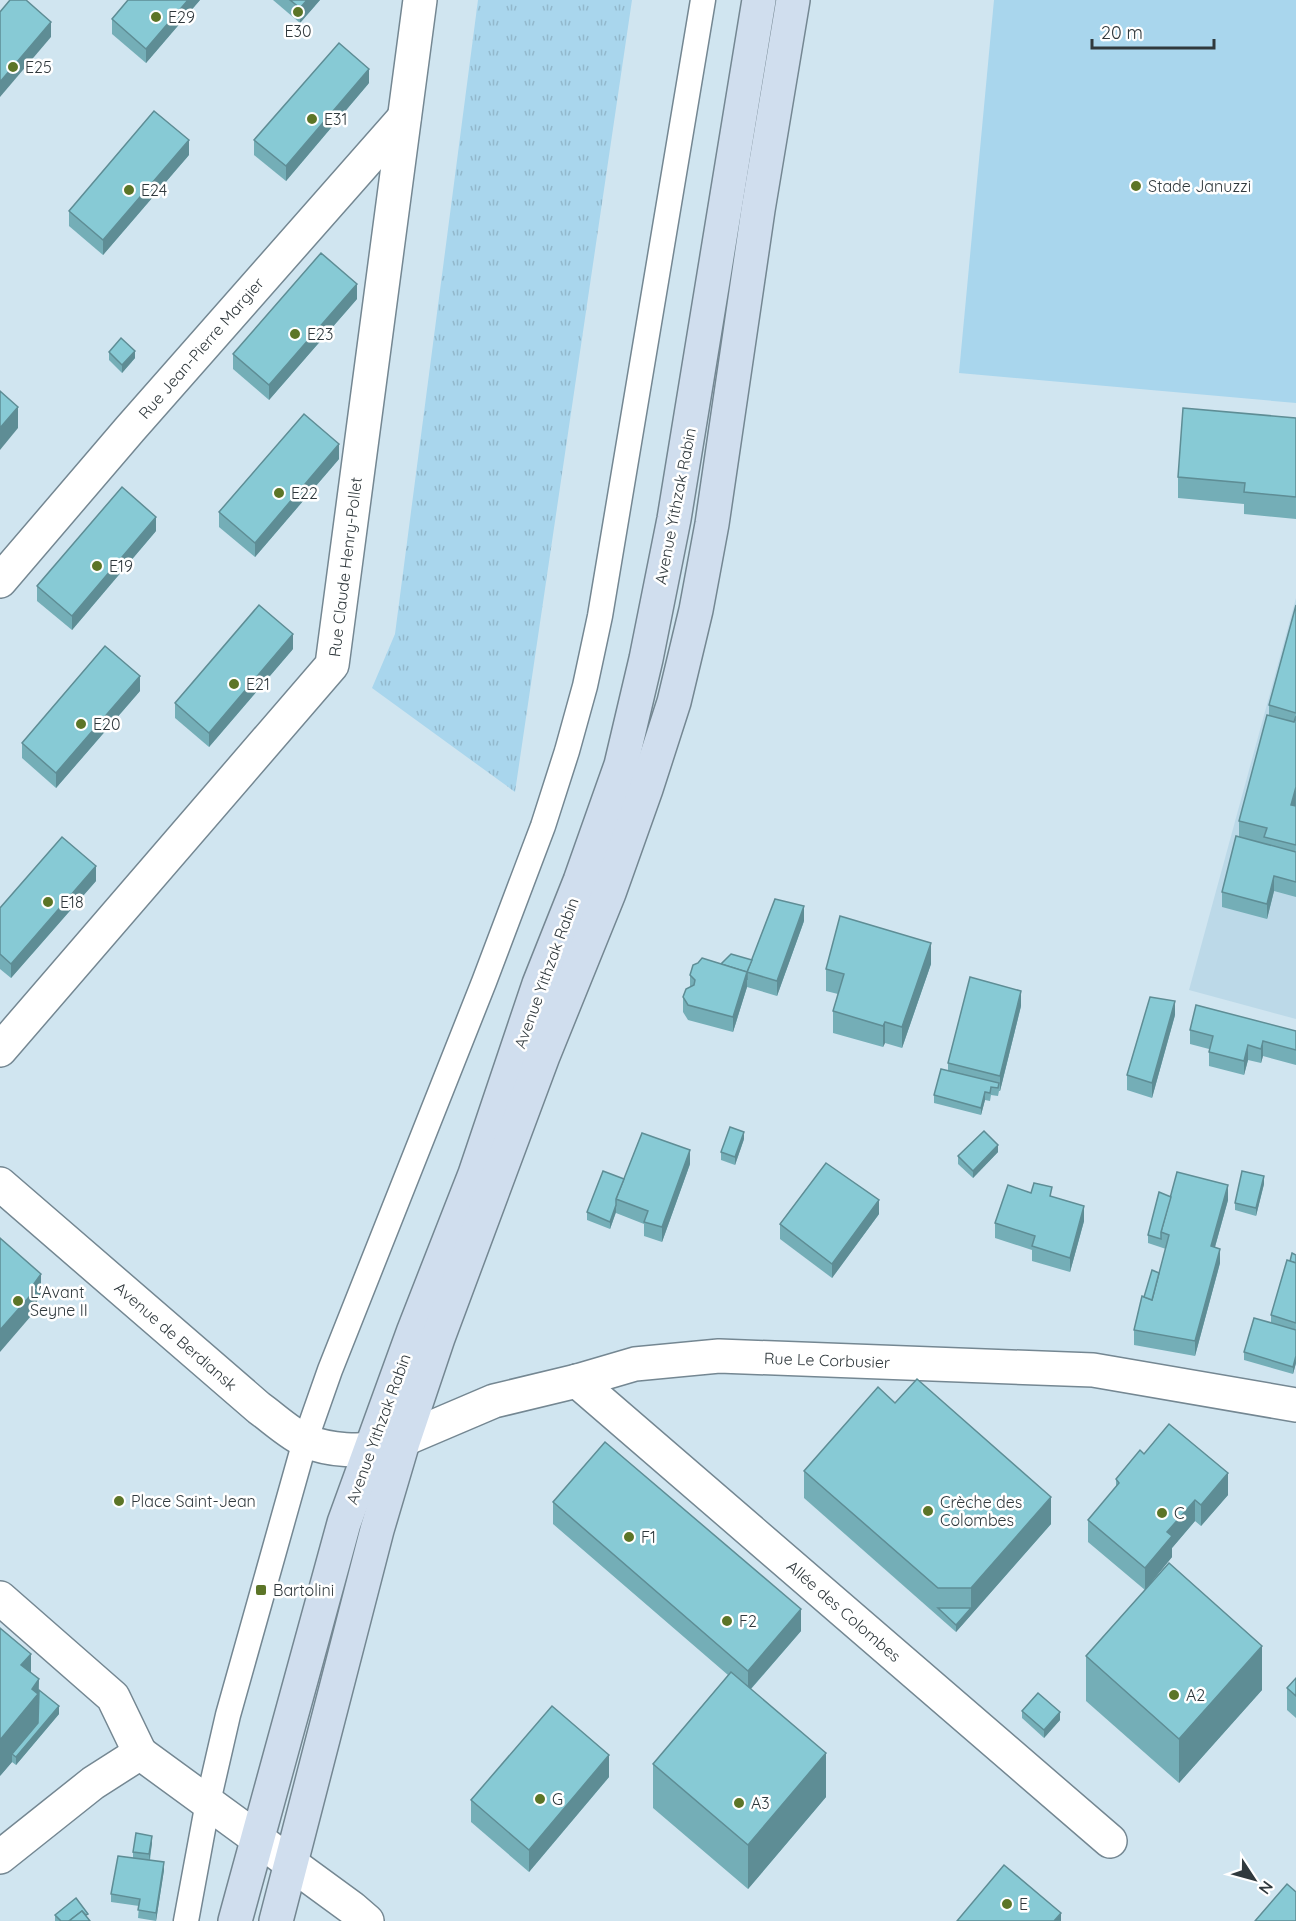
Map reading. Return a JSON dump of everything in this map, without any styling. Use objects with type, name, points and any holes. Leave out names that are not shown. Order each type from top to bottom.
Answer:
[{"type":"main road","name":"Avenue Yithzak Rabin","points":[[235,1921],[344,1523],[414,1330],[475,1174],[539,984],[580,881],[621,765],[646,659],[674,519],[759,0]]},
{"type":"main road","name":"Avenue Yithzak Rabin","points":[[276,1921],[377,1530],[403,1442],[442,1327],[535,1077],[609,893],[674,702],[696,610],[712,524],[758,210],[793,0]]},
{"type":"street","name":"Rue Claude Henry-Pollet","points":[[0,1050],[332,665],[420,0]]},
{"type":"street","name":"Rue Jean-Pierre Margier","points":[[0,580],[404,118]]},
{"type":"street","name":"Avenue de Berdiansk","points":[[0,1184],[259,1408],[305,1441],[336,1448],[370,1451]]},
{"type":"street","name":"Rue Le Corbusier","points":[[370,1451],[403,1442],[494,1401],[635,1364],[719,1356],[1093,1370],[1296,1405]]},
{"type":"street","name":"Allée des Colombes","points":[[577,1381],[1110,1841]]},
{"type":"street","points":[[0,1598],[113,1697],[140,1753],[367,1921]]},
{"type":"street","points":[[0,1857],[93,1783],[140,1753]]},
{"type":"lane","points":[[186,1921],[208,1802],[228,1714],[305,1441],[330,1370],[539,837],[579,707],[600,616],[703,0]]},
{"type":"shaded area","points":[[1296,598],[1296,1019],[1189,990]]},
{"type":"green space","points":[[478,0],[632,0],[515,792],[372,688],[395,634]]},
{"type":"green space","name":"Stade Januzzi","points":[[994,0],[1296,0],[1296,403],[959,373]]},
{"type":"building","name":"E25","points":[[10,0],[26,0],[51,22],[0,82],[0,12]]},
{"type":"building","name":"E29","points":[[128,0],[188,0],[146,49],[112,19]]},
{"type":"building","points":[[290,0],[307,0],[300,8]]},
{"type":"building","name":"E31","points":[[339,43],[369,69],[286,166],[254,140]]},
{"type":"building","name":"E24","points":[[154,111],[189,140],[103,240],[69,211]]},
{"type":"building","name":"E23","points":[[321,253],[357,284],[269,385],[233,354]]},
{"type":"building","points":[[121,338],[135,351],[122,365],[109,352]]},
{"type":"building","points":[[0,391],[18,407],[0,428]]},
{"type":"building","points":[[1183,408],[1296,418],[1296,497],[1244,492],[1245,483],[1178,477]]},
{"type":"building","name":"E22","points":[[304,414],[339,444],[255,543],[219,512]]},
{"type":"building","name":"E19","points":[[122,487],[156,517],[72,616],[37,586]]},
{"type":"building","name":"E21","points":[[259,605],[293,634],[209,733],[175,703]]},
{"type":"building","points":[[1296,605],[1296,713],[1269,705]]},
{"type":"building","name":"E20","points":[[105,646],[140,676],[56,773],[22,743]]},
{"type":"building","points":[[1267,715],[1294,722],[1296,716],[1296,787],[1291,805],[1296,806],[1296,845],[1264,837],[1267,828],[1239,821]]},
{"type":"building","points":[[1236,836],[1296,852],[1296,882],[1274,876],[1267,904],[1222,892]]},
{"type":"building","name":"E18","points":[[62,837],[96,866],[11,964],[0,954],[0,908]]},
{"type":"building","points":[[775,899],[804,906],[777,981],[747,972]]},
{"type":"building","points":[[840,916],[931,943],[902,1027],[885,1022],[883,1026],[833,1011],[844,974],[826,969]]},
{"type":"building","points":[[731,954],[752,960],[747,972],[721,964]]},
{"type":"building","points":[[702,958],[747,972],[733,1017],[688,1005],[683,997],[686,989],[694,985],[695,980],[690,975],[693,965]]},
{"type":"building","points":[[970,977],[1021,991],[1000,1076],[948,1063]]},
{"type":"building","points":[[1150,997],[1175,1001],[1152,1083],[1127,1075]]},
{"type":"building","points":[[1196,1005],[1296,1031],[1296,1050],[1263,1041],[1261,1049],[1248,1045],[1244,1061],[1209,1052],[1213,1036],[1190,1030]]},
{"type":"building","points":[[941,1069],[999,1083],[998,1088],[991,1087],[990,1093],[985,1092],[981,1108],[934,1095]]},
{"type":"building","points":[[730,1127],[744,1132],[735,1157],[721,1152]]},
{"type":"building","points":[[984,1131],[998,1145],[973,1171],[958,1156]]},
{"type":"building","points":[[642,1133],[690,1150],[662,1227],[644,1222],[648,1211],[616,1199]]},
{"type":"building","points":[[826,1163],[879,1200],[832,1264],[780,1224]]},
{"type":"building","points":[[603,1171],[624,1179],[610,1222],[587,1212]]},
{"type":"building","points":[[1242,1171],[1264,1176],[1256,1208],[1235,1203]]},
{"type":"building","points":[[1177,1172],[1228,1185],[1211,1246],[1220,1249],[1195,1341],[1134,1330],[1142,1296],[1152,1300],[1169,1235],[1161,1232]]},
{"type":"building","points":[[1034,1183],[1052,1187],[1050,1196],[1084,1206],[1070,1258],[1032,1246],[1035,1236],[995,1223],[1008,1185],[1031,1193]]},
{"type":"building","points":[[1159,1192],[1171,1197],[1161,1239],[1148,1235]]},
{"type":"building","name":"L'Avant Seyne II","points":[[0,1238],[41,1274],[33,1285],[37,1288],[0,1330]]},
{"type":"building","points":[[1292,1253],[1296,1255],[1296,1263],[1290,1261]]},
{"type":"building","points":[[1287,1260],[1296,1263],[1296,1323],[1271,1315]]},
{"type":"building","points":[[1152,1270],[1159,1273],[1152,1300],[1144,1297]]},
{"type":"building","points":[[1254,1318],[1296,1330],[1296,1356],[1293,1367],[1244,1352]]},
{"type":"building","name":"Crèche des Colombes","points":[[917,1379],[1051,1497],[971,1588],[938,1588],[804,1471],[878,1387],[895,1403]]},
{"type":"building","name":"C","points":[[1169,1424],[1228,1473],[1201,1505],[1195,1500],[1167,1532],[1172,1536],[1145,1568],[1088,1520],[1119,1483],[1116,1479],[1140,1450],[1144,1454]]},
{"type":"building","points":[[605,1442],[801,1609],[748,1671],[553,1502]]},
{"type":"building","points":[[1169,1563],[1262,1646],[1179,1739],[1086,1656]]},
{"type":"building","points":[[938,1608],[971,1608],[956,1625]]},
{"type":"building","points":[[0,1628],[31,1654],[21,1665],[39,1679],[32,1689],[38,1694],[0,1740]]},
{"type":"building","points":[[731,1672],[826,1753],[748,1845],[653,1764]]},
{"type":"building","points":[[1296,1678],[1296,1696],[1287,1688]]},
{"type":"building","points":[[39,1690],[59,1706],[16,1757],[12,1754],[38,1723]]},
{"type":"building","points":[[1038,1693],[1060,1712],[1044,1730],[1022,1711]]},
{"type":"building","name":"G","points":[[552,1706],[609,1755],[529,1850],[471,1800]]},
{"type":"building","points":[[136,1833],[152,1836],[149,1854],[133,1852]]},
{"type":"building","points":[[118,1856],[164,1862],[156,1913],[138,1910],[140,1899],[111,1894]]},
{"type":"building","points":[[1004,1865],[1061,1913],[1054,1921],[957,1921]]},
{"type":"building","points":[[1287,1884],[1296,1892],[1296,1921],[1255,1921]]},
{"type":"building","points":[[76,1898],[88,1914],[82,1911],[69,1921],[61,1921],[55,1915]]},
{"type":"building","points":[[82,1911],[90,1921],[69,1921]]},
{"type":"place","name":"E30","points":[[298,12]]},
{"type":"place","name":"E29","points":[[156,17]]},
{"type":"place","name":"E25","points":[[13,67]]},
{"type":"place","name":"E31","points":[[312,119]]},
{"type":"place","name":"Stade Januzzi","points":[[1136,186]]},
{"type":"place","name":"E24","points":[[129,190]]},
{"type":"place","name":"E23","points":[[295,334]]},
{"type":"place","name":"E22","points":[[279,493]]},
{"type":"place","name":"E19","points":[[97,566]]},
{"type":"place","name":"E21","points":[[234,684]]},
{"type":"place","name":"E20","points":[[81,724]]},
{"type":"place","name":"E18","points":[[48,902]]},
{"type":"place","name":"L'Avant Seyne II","points":[[18,1301]]},
{"type":"place","name":"Place Saint-Jean","points":[[119,1501]]},
{"type":"place","name":"Crèche des Colombes","points":[[928,1511]]},
{"type":"place","name":"C","points":[[1162,1513]]},
{"type":"place","name":"F1","points":[[629,1537]]},
{"type":"place","name":"Bartolini","points":[[261,1590]]},
{"type":"place","name":"F2","points":[[727,1621]]},
{"type":"place","name":"A2","points":[[1174,1695]]},
{"type":"place","name":"G","points":[[540,1799]]},
{"type":"place","name":"A3","points":[[739,1803]]},
{"type":"place","name":"E","points":[[1007,1904]]}]
